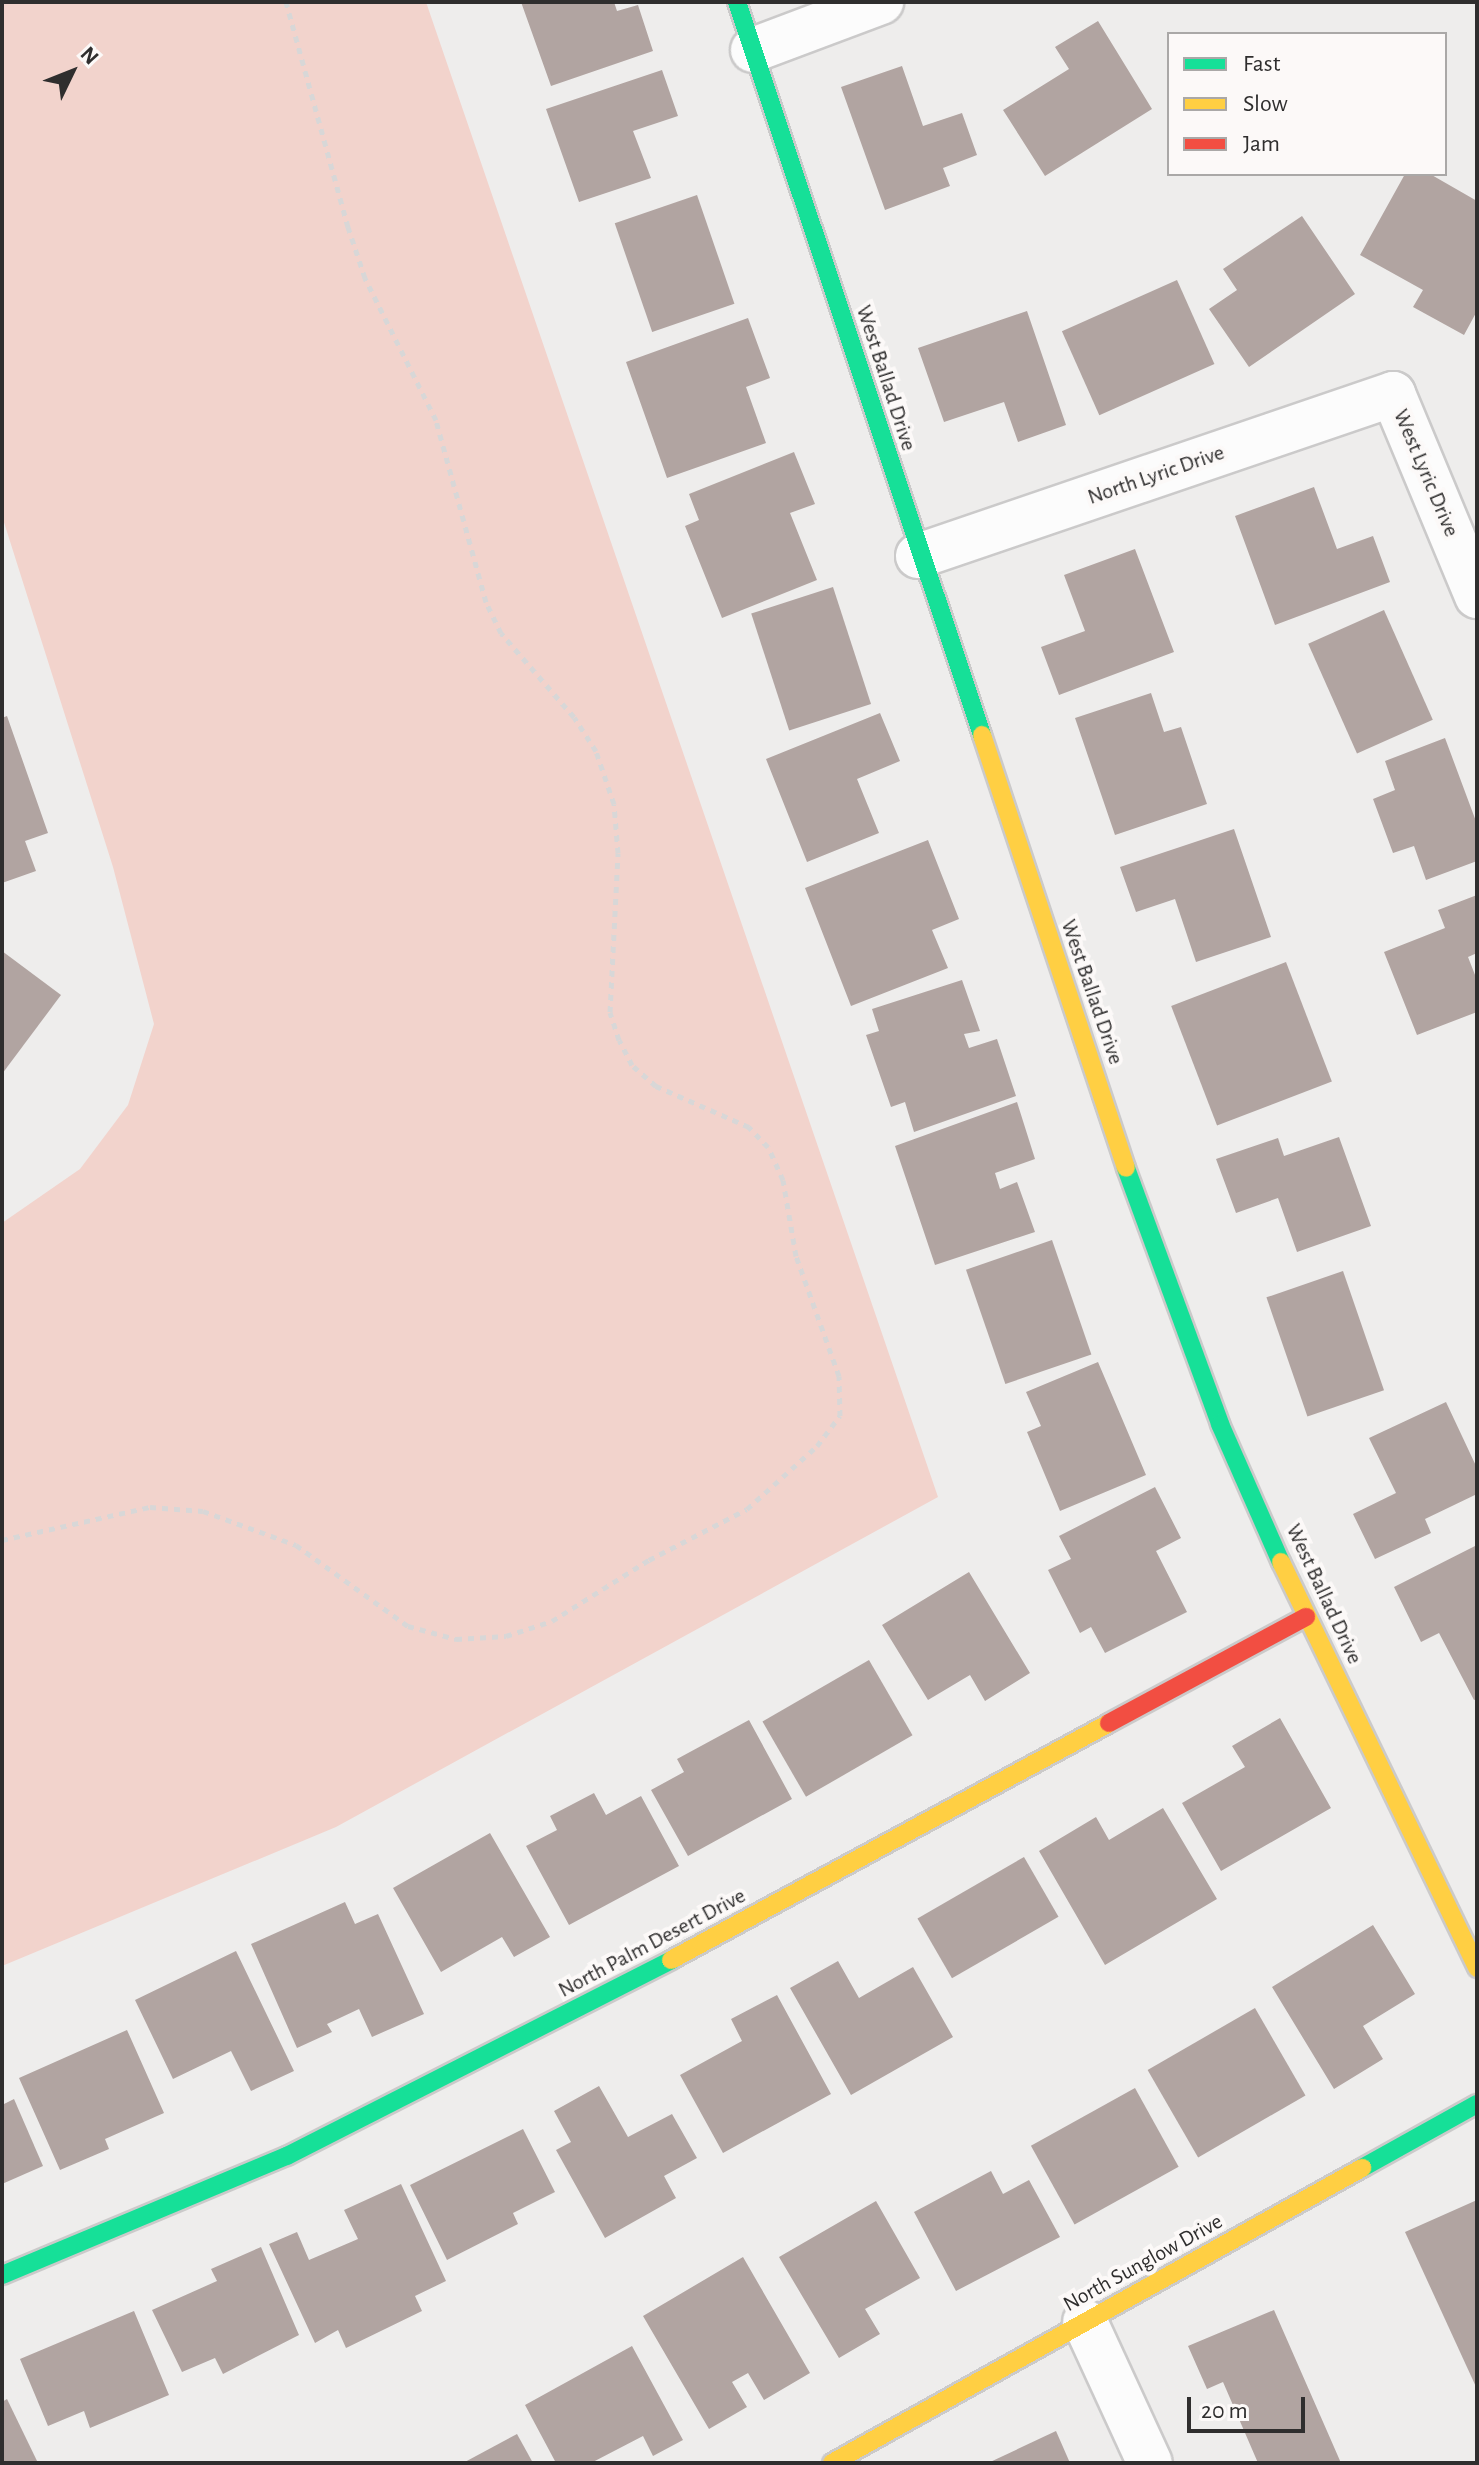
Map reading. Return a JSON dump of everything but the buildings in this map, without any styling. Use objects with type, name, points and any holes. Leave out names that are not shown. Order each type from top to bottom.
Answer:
[{"type":"street","name":"West Ballad Drive","points":[[737,2],[918,556],[1160,1269],[1220,1424],[1306,1617],[1477,1968]]},
{"type":"street","points":[[753,50],[881,2]]},
{"type":"street","name":"North Lyric Drive","points":[[918,556],[1393,394]]},
{"type":"street","name":"West Lyric Drive","points":[[1393,394],[1477,596]]},
{"type":"street","name":"North Palm Desert Drive","points":[[2,2275],[287,2156],[538,2032],[1306,1617]]},
{"type":"street","name":"North Sunglow Drive","points":[[832,2463],[1477,2104]]},
{"type":"street","points":[[1085,2322],[1150,2463]]},
{"type":"path","points":[[2,1540],[150,1507],[203,1511],[296,1545],[408,1626],[456,1639],[506,1636],[552,1621],[649,1560],[747,1509],[817,1446],[840,1416],[839,1376],[796,1256],[783,1180],[768,1147],[749,1127],[656,1086],[632,1065],[619,1040],[610,1012],[618,853],[614,804],[596,751],[574,717],[501,633],[486,602],[436,420],[365,278],[286,2]]},
{"type":"shaded area","points":[[2,2],[426,2],[938,1497],[336,1827],[2,1966],[2,1223],[80,1169],[128,1105],[154,1024],[113,867],[2,516]]},
{"type":"traffic: fast","points":[[737,2],[982,735]]},
{"type":"traffic: fast","points":[[1126,1168],[1220,1424],[1281,1562]]},
{"type":"traffic: fast","points":[[2,2275],[287,2156],[671,1960]]},
{"type":"traffic: fast","points":[[1362,2168],[1477,2104]]},
{"type":"traffic: slow","points":[[982,735],[1126,1168]]},
{"type":"traffic: slow","points":[[1281,1562],[1477,1968]]},
{"type":"traffic: slow","points":[[671,1960],[1109,1723]]},
{"type":"traffic: slow","points":[[832,2463],[1362,2168]]},
{"type":"traffic: jam","points":[[1109,1723],[1306,1617]]}]
